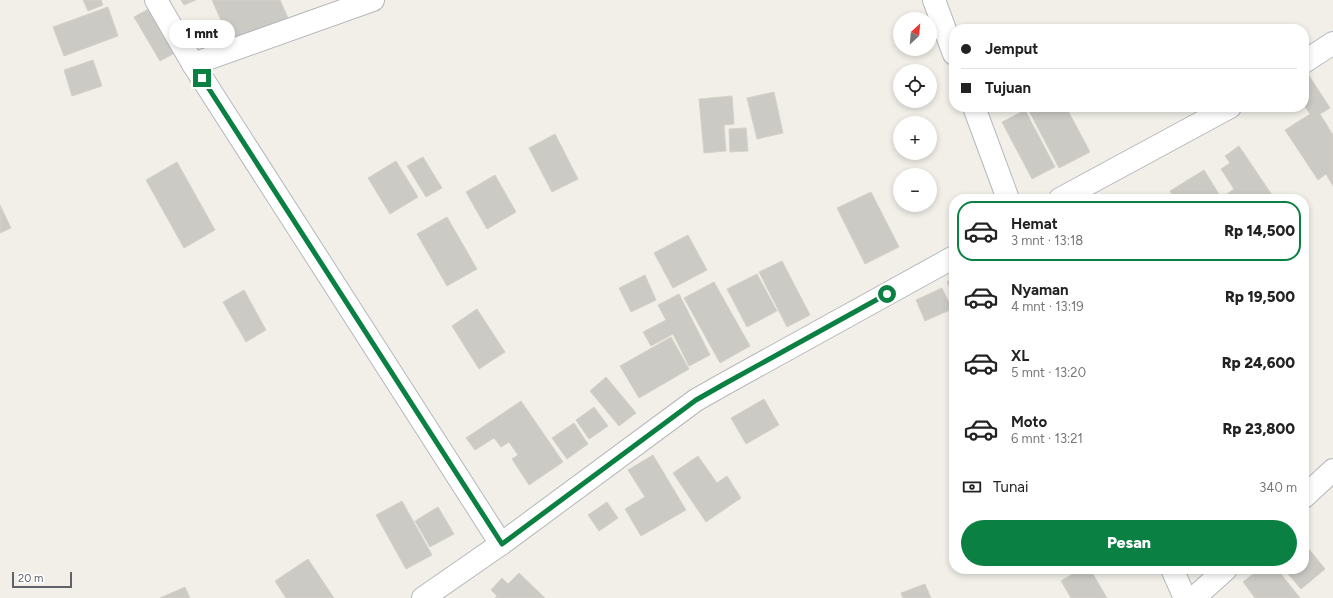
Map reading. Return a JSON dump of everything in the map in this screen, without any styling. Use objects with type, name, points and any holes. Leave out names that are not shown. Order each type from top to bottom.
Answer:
[{"type":"street","points":[[156,0],[193,64],[502,544]]},
{"type":"street","points":[[193,64],[373,0]]},
{"type":"street","points":[[934,0],[949,40]]},
{"type":"street","points":[[1309,59],[1333,43]]},
{"type":"street","points":[[976,112],[1006,194]]},
{"type":"street","points":[[1069,194],[1221,112]]},
{"type":"street","points":[[423,598],[502,544],[696,400],[949,260]]},
{"type":"street","points":[[1309,492],[1333,470]]},
{"type":"street","points":[[1174,574],[1186,598]]},
{"type":"street","points":[[1194,598],[1220,574]]},
{"type":"building","points":[[83,0],[101,0],[103,5],[88,11]]},
{"type":"building","points":[[181,0],[196,0],[184,5]]},
{"type":"building","points":[[212,0],[280,0],[288,18],[231,43]]},
{"type":"building","points":[[154,6],[180,50],[160,61],[134,17]]},
{"type":"building","points":[[108,7],[118,36],[64,56],[53,27]]},
{"type":"building","points":[[93,60],[102,86],[72,96],[64,70]]},
{"type":"building","points":[[1309,76],[1330,108],[1320,114],[1333,135],[1333,186],[1326,174],[1318,180],[1285,130],[1310,114],[1309,112]]},
{"type":"building","points":[[774,92],[783,133],[757,139],[747,98]]},
{"type":"building","points":[[732,96],[734,124],[724,125],[726,151],[704,153],[699,99]]},
{"type":"building","points":[[1021,112],[1026,112],[1055,167],[1032,179],[1002,122]]},
{"type":"building","points":[[1030,112],[1069,112],[1090,152],[1059,168]]},
{"type":"building","points":[[746,128],[748,151],[730,152],[729,129]]},
{"type":"building","points":[[555,134],[578,179],[552,192],[529,148]]},
{"type":"building","points":[[1239,146],[1271,194],[1227,194],[1234,189],[1221,169],[1230,163],[1225,156]]},
{"type":"building","points":[[423,157],[442,188],[426,197],[407,166]]},
{"type":"building","points":[[396,161],[418,197],[390,214],[368,178]]},
{"type":"building","points":[[177,162],[215,230],[184,248],[146,180]]},
{"type":"building","points":[[1204,170],[1219,194],[1172,194],[1170,191]]},
{"type":"building","points":[[495,175],[516,212],[487,229],[466,192]]},
{"type":"building","points":[[871,192],[899,247],[865,264],[837,208]]},
{"type":"building","points":[[0,205],[11,228],[0,233]]},
{"type":"building","points":[[447,217],[477,269],[447,286],[417,234]]},
{"type":"building","points":[[688,235],[707,270],[673,288],[654,253]]},
{"type":"building","points":[[782,261],[810,315],[787,327],[759,272]]},
{"type":"building","points":[[757,274],[777,311],[747,327],[727,289]]},
{"type":"building","points":[[645,275],[656,300],[631,312],[619,288]]},
{"type":"building","points":[[714,282],[750,346],[720,363],[684,298]]},
{"type":"building","points":[[942,288],[949,303],[949,310],[925,321],[916,300]]},
{"type":"building","points":[[244,290],[266,330],[246,342],[223,302]]},
{"type":"building","points":[[679,294],[710,355],[689,366],[673,334],[651,346],[643,332],[666,320],[658,305]]},
{"type":"building","points":[[477,309],[505,352],[479,369],[452,326]]},
{"type":"building","points":[[671,337],[689,369],[639,398],[620,366]]},
{"type":"building","points":[[606,377],[636,413],[619,426],[590,391]]},
{"type":"building","points":[[764,399],[779,425],[746,444],[731,418]]},
{"type":"building","points":[[521,401],[563,462],[529,485],[512,459],[518,455],[509,442],[501,447],[494,438],[475,450],[466,438]]},
{"type":"building","points":[[594,407],[608,426],[589,439],[576,420]]},
{"type":"building","points":[[574,423],[588,444],[567,459],[552,438]]},
{"type":"building","points":[[653,455],[686,510],[641,536],[625,509],[645,497],[628,470]]},
{"type":"building","points":[[698,456],[717,483],[727,476],[741,498],[706,522],[673,473]]},
{"type":"building","points":[[402,501],[432,555],[406,569],[376,515]]},
{"type":"building","points":[[607,502],[618,518],[599,531],[588,515]]},
{"type":"building","points":[[438,507],[454,534],[430,547],[415,521]]},
{"type":"building","points":[[1309,549],[1325,569],[1301,589],[1288,574],[1309,574]]},
{"type":"building","points":[[308,559],[334,598],[286,598],[275,581]]},
{"type":"building","points":[[519,573],[545,598],[495,598],[497,596],[491,590],[502,578],[508,584]]},
{"type":"building","points":[[1073,574],[1093,574],[1107,598],[1071,598],[1061,581]]},
{"type":"building","points":[[1253,574],[1281,574],[1300,598],[1255,598],[1243,582]]},
{"type":"building","points":[[925,584],[931,598],[903,598],[901,593]]},
{"type":"building","points":[[185,587],[190,598],[160,598]]},
{"type":"route","points":[[202,78],[502,544],[696,400],[887,294]]}]
